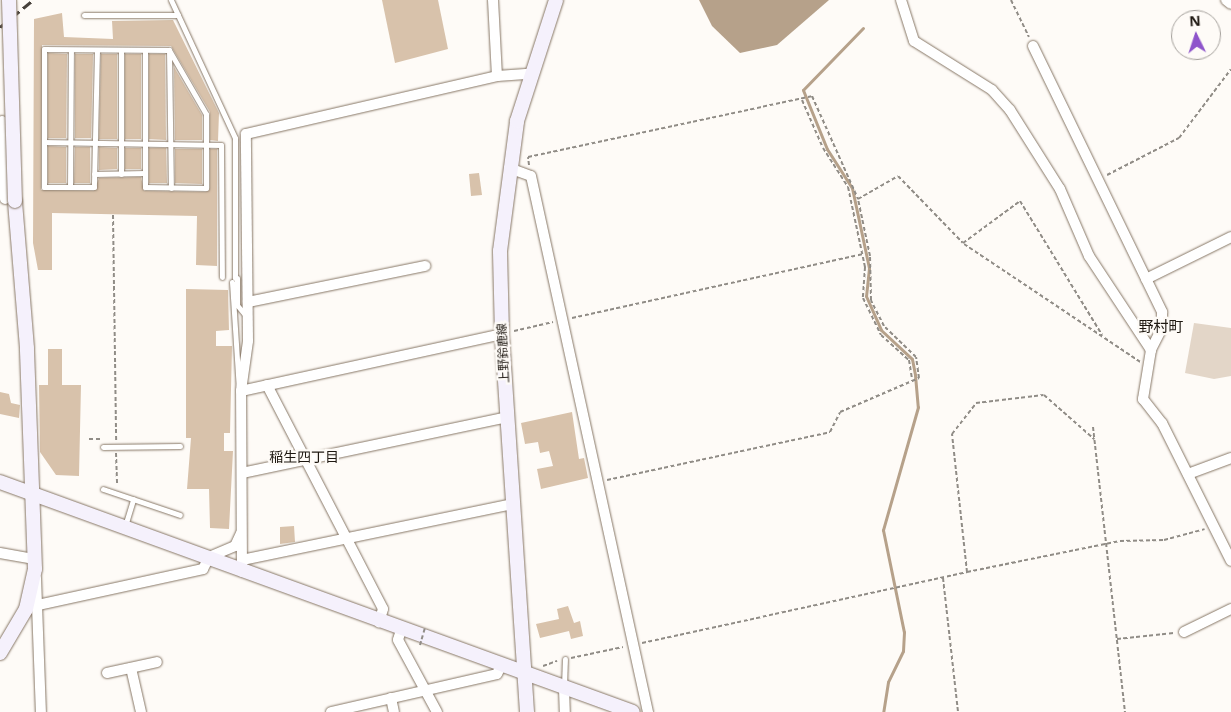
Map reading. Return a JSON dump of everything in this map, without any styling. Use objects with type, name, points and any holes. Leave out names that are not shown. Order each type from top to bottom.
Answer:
[{"type":"street","points":[[7,198],[9,0]]},
{"type":"street","points":[[493,0],[498,76]]},
{"type":"street","name":"上野鈴鹿線","points":[[527,712],[502,334],[500,251],[509,168],[529,74],[556,0]]},
{"type":"street","points":[[901,0],[914,41],[979,80],[1010,110],[1060,189],[1089,256],[1151,350]]},
{"type":"street","points":[[1226,0],[1231,4]]},
{"type":"street","points":[[1033,46],[1164,319],[1151,350],[1150,370],[1143,399],[1162,423],[1231,561]]},
{"type":"street","points":[[242,566],[241,391],[248,318],[246,134],[498,76],[529,74]]},
{"type":"street","points":[[2,120],[31,493],[38,605],[41,712]]},
{"type":"street","points":[[509,168],[526,171],[531,176],[648,712]]},
{"type":"street","points":[[1146,279],[1231,236]]},
{"type":"street","points":[[248,302],[425,266]]},
{"type":"street","points":[[241,391],[502,334]]},
{"type":"street","points":[[267,385],[383,609],[379,622]]},
{"type":"street","points":[[242,473],[507,417]]},
{"type":"street","points":[[1188,474],[1231,458]]},
{"type":"street","points":[[0,482],[209,557],[242,566],[400,630],[633,712]]},
{"type":"street","points":[[242,566],[346,538],[513,504]]},
{"type":"street","points":[[38,605],[203,569],[209,557],[234,546],[243,528]]},
{"type":"street","points":[[0,553],[34,564]]},
{"type":"street","points":[[0,653],[26,609],[34,564]]},
{"type":"street","points":[[1184,632],[1231,609]]},
{"type":"street","points":[[400,630],[398,640],[437,712]]},
{"type":"street","points":[[107,673],[157,662]]},
{"type":"street","points":[[331,712],[497,674],[501,666]]},
{"type":"street","points":[[131,668],[141,712]]},
{"type":"street","points":[[564,689],[564,712]]},
{"type":"street","points":[[391,698],[394,712]]},
{"type":"lane","points":[[171,0],[235,138],[235,279],[241,391]]},
{"type":"lane","points":[[84,15],[178,15]]},
{"type":"lane","points":[[97,50],[94,187],[44,187],[44,49],[169,50]]},
{"type":"lane","points":[[70,187],[71,50]]},
{"type":"lane","points":[[121,50],[121,174]]},
{"type":"lane","points":[[145,50],[145,187],[206,188],[206,114],[169,50]]},
{"type":"lane","points":[[169,50],[171,188]]},
{"type":"lane","points":[[44,142],[205,144],[223,149],[222,277]]},
{"type":"lane","points":[[94,174],[145,173]]},
{"type":"lane","points":[[235,279],[237,305],[248,318]]},
{"type":"lane","points":[[103,447],[180,446]]},
{"type":"lane","points":[[103,489],[180,515]]},
{"type":"lane","points":[[125,526],[133,499]]},
{"type":"lane","points":[[564,689],[565,659]]},
{"type":"path","points":[[1011,0],[1033,46]]},
{"type":"path","points":[[1098,180],[1179,138],[1231,69]]},
{"type":"path","points":[[526,171],[528,156],[802,100],[812,96],[858,199],[870,256],[871,300],[884,326],[916,357],[919,378],[913,378],[840,412],[830,432],[598,482]]},
{"type":"path","points":[[802,100],[823,148],[848,187],[862,254],[863,298],[881,335],[908,360],[913,378]]},
{"type":"path","points":[[858,199],[898,176],[963,243],[1102,335],[1150,370]]},
{"type":"path","points":[[963,243],[1020,201],[1102,335]]},
{"type":"path","points":[[113,215],[117,485]]},
{"type":"path","points":[[502,334],[862,254]]},
{"type":"path","points":[[967,572],[952,434],[976,403],[1044,395],[1094,439]]},
{"type":"path","points":[[1093,427],[1125,712]]},
{"type":"path","points":[[525,675],[565,659],[943,577],[1106,545],[1164,540],[1214,526]]},
{"type":"path","points":[[943,577],[958,712]]},
{"type":"path","points":[[420,645],[425,628]]},
{"type":"path","points":[[1116,638],[1184,632]]},
{"type":"shaded area","points":[[699,0],[829,0],[777,45],[740,53],[712,26]]},
{"type":"shaded area","points":[[1194,323],[1231,328],[1231,376],[1214,379],[1185,373]]},
{"type":"building","points":[[382,0],[438,0],[448,49],[395,63]]},
{"type":"building","points":[[62,13],[64,37],[113,39],[112,21],[173,20],[219,113],[218,141],[210,140],[210,112],[171,46],[42,45],[41,190],[94,191],[99,178],[141,177],[144,191],[206,192],[210,188],[210,149],[217,149],[217,266],[196,265],[197,216],[52,213],[52,270],[38,270],[33,243],[34,19]]},
{"type":"building","points":[[48,53],[67,54],[66,138],[48,138]]},
{"type":"building","points":[[75,54],[93,54],[91,138],[75,138]]},
{"type":"building","points":[[101,54],[117,54],[117,139],[99,139]]},
{"type":"building","points":[[125,54],[141,54],[141,139],[125,139]]},
{"type":"building","points":[[149,54],[165,54],[166,140],[149,139]]},
{"type":"building","points":[[174,67],[202,115],[202,140],[175,140]]},
{"type":"building","points":[[48,146],[66,147],[66,183],[48,183]]},
{"type":"building","points":[[75,147],[90,147],[90,183],[74,183]]},
{"type":"building","points":[[99,147],[117,148],[117,169],[99,170]]},
{"type":"building","points":[[125,148],[141,148],[141,169],[125,169]]},
{"type":"building","points":[[149,148],[166,148],[167,183],[149,183]]},
{"type":"building","points":[[175,149],[202,149],[202,184],[175,183]]},
{"type":"building","points":[[479,173],[482,195],[471,196],[469,174]]},
{"type":"building","points":[[186,289],[228,290],[229,330],[216,331],[216,346],[232,346],[230,433],[224,433],[224,451],[233,451],[229,529],[210,528],[209,489],[187,489],[191,438],[186,438]]},
{"type":"building","points":[[48,349],[62,349],[62,385],[81,385],[79,476],[56,475],[40,452],[39,385],[48,385]]},
{"type":"building","points":[[0,392],[9,394],[11,403],[20,405],[19,418],[0,414]]},
{"type":"building","points":[[572,412],[579,459],[584,458],[588,478],[541,489],[537,469],[553,466],[549,451],[540,453],[538,442],[525,444],[521,423]]},
{"type":"building","points":[[294,526],[295,542],[280,544],[280,527]]},
{"type":"building","points":[[568,606],[574,623],[580,621],[583,636],[571,639],[569,631],[540,638],[536,624],[559,619],[557,609]]},
{"type":"waterway","points":[[863,28],[803,90],[827,149],[852,188],[869,268],[866,296],[881,330],[912,359],[915,375],[918,407],[883,530],[904,632],[903,651],[888,682],[883,712]]},
{"type":"railway","points":[[0,27],[33,0]]},
{"type":"district","name":"野村町","points":[[1161,327]]},
{"type":"district","name":"稲生四丁目","points":[[304,457]]}]
